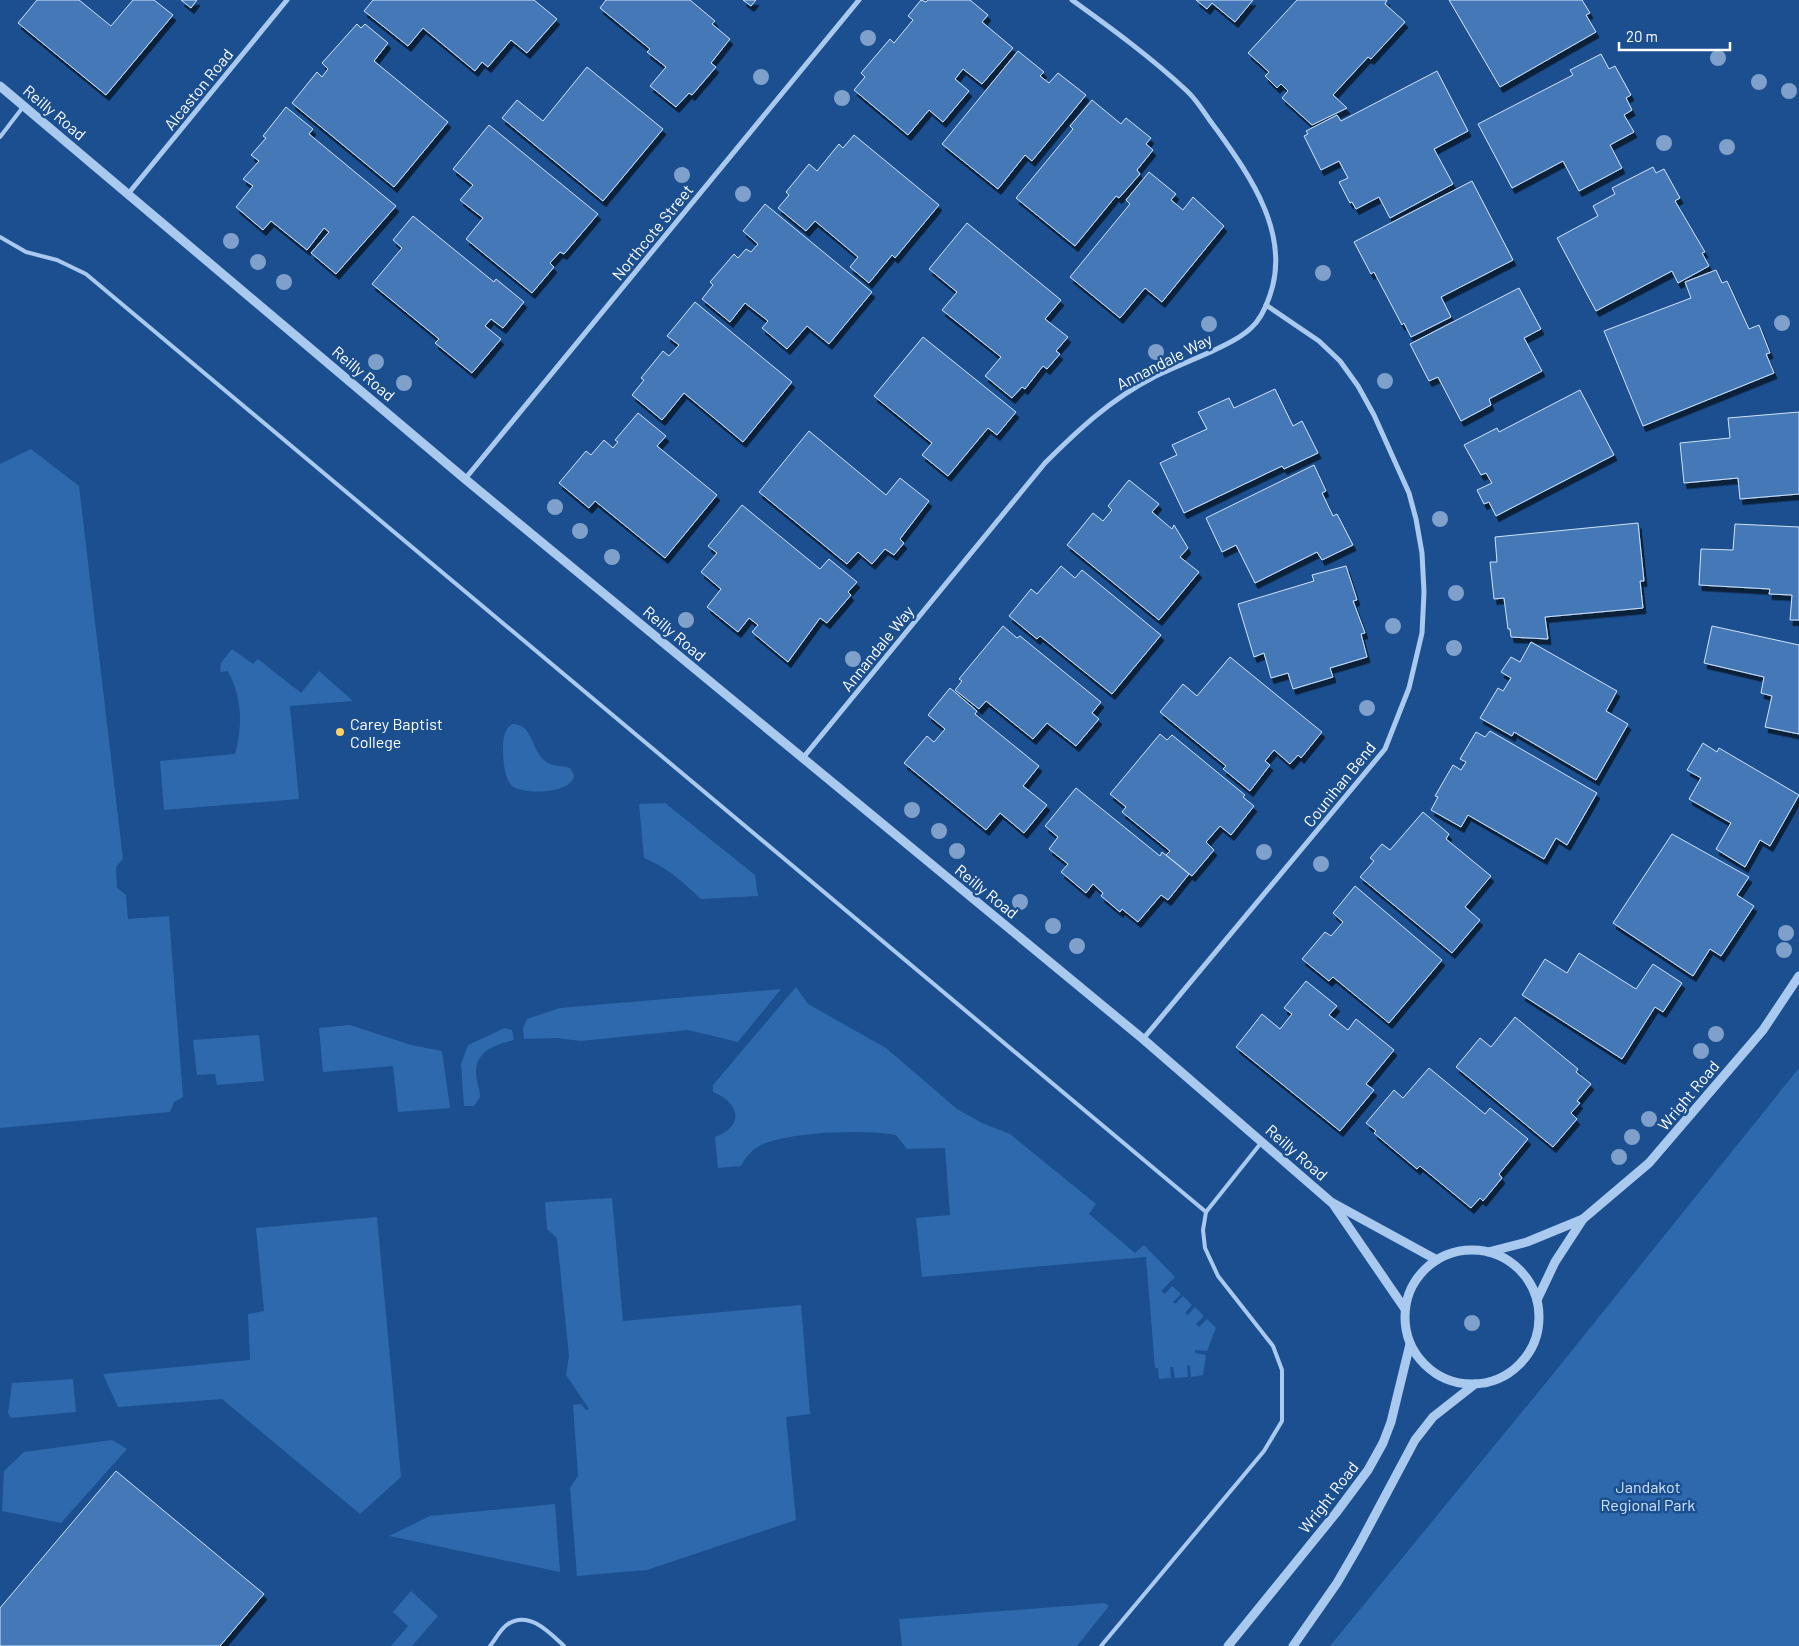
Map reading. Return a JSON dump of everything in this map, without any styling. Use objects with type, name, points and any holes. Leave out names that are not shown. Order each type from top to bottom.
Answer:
[{"type":"street","name":"Alcaston Road","points":[[128,194],[287,0]]},
{"type":"street","name":"Northcote Street","points":[[465,479],[859,0]]},
{"type":"street","name":"Annandale Way","points":[[802,759],[1045,463],[1085,423],[1121,396],[1153,378],[1237,338],[1251,328],[1266,305],[1273,286],[1275,267],[1272,229],[1266,210],[1240,162],[1188,92],[1072,0]]},
{"type":"street","name":"Reilly Road","points":[[0,86],[465,479],[1143,1039],[1332,1202],[1437,1260]]},
{"type":"street","name":"Counihan Bend","points":[[1143,1039],[1385,749],[1409,688],[1422,633],[1424,592],[1422,553],[1416,519],[1409,493],[1374,415],[1358,386],[1340,361],[1319,341],[1266,305]]},
{"type":"street","name":"Wright Road","points":[[1537,1300],[1554,1262],[1584,1219],[1650,1163],[1763,1030],[1799,976]]},
{"type":"street","name":"Reilly Road","points":[[1332,1202],[1405,1309]]},
{"type":"street","name":"Wright Road","points":[[1488,1252],[1527,1242],[1584,1219]]},
{"type":"street","name":"Wright Road","points":[[1470,1250],[1488,1252],[1504,1259],[1519,1269],[1529,1283],[1537,1300],[1539,1321],[1534,1342],[1523,1360],[1507,1374],[1487,1382],[1475,1383],[1448,1380],[1432,1372],[1419,1359],[1410,1344],[1405,1327],[1405,1309],[1410,1290],[1422,1273],[1437,1260],[1453,1253],[1470,1250]]},
{"type":"street","name":"Wright Road","points":[[1228,1646],[1336,1513],[1368,1470],[1383,1443],[1391,1422],[1410,1344]]},
{"type":"street","name":"Wright Road","points":[[1292,1646],[1346,1568],[1415,1440],[1433,1417],[1475,1383]]},
{"type":"lane","points":[[0,137],[24,106]]},
{"type":"lane","points":[[0,237],[26,252],[57,260],[86,274],[1206,1212]]},
{"type":"lane","points":[[1101,1646],[1264,1451],[1282,1421],[1282,1370],[1273,1346],[1218,1276],[1206,1248],[1203,1230],[1206,1212],[1262,1141]]},
{"type":"lane","points":[[490,1646],[508,1624],[524,1620],[538,1624],[564,1646]]},
{"type":"green space","points":[[31,449],[79,486],[123,859],[116,867],[117,888],[126,895],[128,919],[169,916],[183,1097],[174,1102],[170,1112],[0,1128],[0,464]]},
{"type":"green space","points":[[232,649],[253,664],[258,659],[301,693],[319,671],[353,701],[290,706],[299,799],[164,810],[160,761],[235,754],[240,722],[238,701],[233,681],[228,671],[220,672],[221,663]]},
{"type":"green space","points":[[512,724],[519,725],[528,732],[540,755],[547,762],[570,768],[574,775],[572,781],[566,786],[547,791],[527,791],[512,786],[506,773],[503,748],[506,731]]},
{"type":"green space","points":[[665,803],[755,875],[758,896],[701,899],[668,871],[644,858],[639,804]]},
{"type":"green space","points":[[796,987],[808,1004],[886,1048],[957,1109],[982,1123],[1010,1134],[1096,1204],[1089,1214],[1135,1253],[1144,1245],[1175,1277],[1161,1291],[1165,1294],[1172,1286],[1181,1294],[1173,1302],[1175,1304],[1183,1296],[1192,1305],[1185,1313],[1188,1315],[1195,1307],[1204,1316],[1196,1324],[1199,1327],[1207,1319],[1216,1328],[1207,1351],[1195,1350],[1195,1353],[1206,1355],[1203,1375],[1191,1377],[1190,1366],[1187,1365],[1188,1377],[1175,1378],[1173,1367],[1170,1367],[1171,1378],[1159,1379],[1158,1368],[1155,1368],[1146,1257],[922,1277],[916,1218],[950,1215],[945,1148],[907,1149],[896,1135],[883,1133],[812,1134],[766,1143],[751,1152],[741,1166],[718,1168],[715,1137],[731,1127],[735,1121],[735,1114],[729,1102],[713,1092],[713,1085]]},
{"type":"green space","points":[[781,989],[738,1042],[688,1030],[581,1041],[556,1038],[524,1039],[523,1028],[527,1019],[560,1008]]},
{"type":"green space","points":[[350,1025],[411,1045],[442,1051],[450,1108],[398,1112],[393,1066],[323,1072],[319,1028]]},
{"type":"green space","points":[[505,1028],[512,1030],[514,1040],[488,1050],[479,1059],[476,1073],[480,1097],[474,1106],[464,1106],[461,1064],[468,1045]]},
{"type":"green space","points":[[259,1035],[264,1081],[217,1085],[215,1074],[197,1075],[193,1040]]},
{"type":"green space","name":"Jandakot Regional Park","points":[[1799,1068],[1799,1646],[1330,1646],[1549,1379]]},
{"type":"green space","points":[[612,1198],[623,1321],[801,1305],[810,1414],[786,1417],[796,1520],[647,1570],[577,1576],[570,1488],[578,1476],[573,1405],[581,1404],[586,1410],[589,1409],[566,1375],[569,1356],[557,1238],[547,1229],[545,1202]]},
{"type":"green space","points":[[377,1217],[401,1477],[360,1514],[222,1399],[118,1407],[103,1374],[250,1360],[248,1314],[264,1311],[256,1228]]},
{"type":"green space","points":[[73,1379],[76,1412],[11,1418],[8,1413],[12,1383]]},
{"type":"green space","points":[[112,1440],[127,1449],[61,1523],[2,1511],[4,1471],[24,1452]]},
{"type":"green space","points":[[555,1504],[560,1572],[389,1536],[430,1516]]},
{"type":"green space","points":[[411,1591],[438,1616],[412,1646],[391,1646],[408,1626],[393,1612]]},
{"type":"green space","points":[[1105,1603],[1109,1606],[1077,1646],[902,1646],[899,1619]]},
{"type":"building","points":[[37,0],[79,0],[111,26],[133,0],[154,0],[173,15],[106,95],[18,23]]},
{"type":"building","points":[[181,0],[197,0],[191,8]]},
{"type":"building","points":[[373,0],[534,0],[557,19],[527,53],[511,40],[488,67],[482,62],[475,71],[423,28],[408,46],[364,11]]},
{"type":"building","points":[[606,0],[690,0],[715,21],[712,24],[730,39],[711,63],[716,67],[692,95],[689,93],[676,107],[650,86],[666,67],[647,52],[650,49],[600,8]]},
{"type":"building","points":[[743,0],[756,0],[751,6]]},
{"type":"building","points":[[921,0],[926,2],[928,0],[970,0],[988,15],[982,22],[1013,48],[982,84],[963,69],[955,79],[969,91],[943,122],[929,110],[908,135],[854,90],[865,77],[861,73],[890,39],[894,43],[913,20],[908,16]]},
{"type":"building","points":[[1196,0],[1253,0],[1235,22],[1212,3],[1207,9]]},
{"type":"building","points":[[1297,0],[1387,0],[1385,4],[1405,22],[1371,59],[1368,57],[1333,95],[1347,108],[1312,125],[1282,98],[1288,91],[1281,84],[1277,88],[1265,76],[1269,72],[1248,53]]},
{"type":"building","points":[[1449,0],[1582,0],[1590,13],[1586,15],[1596,32],[1500,87]]},
{"type":"building","points":[[357,24],[361,28],[365,24],[388,43],[374,61],[448,122],[394,187],[292,103],[317,72],[322,77],[328,69],[322,63]]},
{"type":"building","points":[[1018,51],[1044,72],[1040,76],[1049,83],[1058,73],[1086,95],[1032,161],[1025,155],[998,189],[942,144]]},
{"type":"building","points":[[1601,54],[1609,69],[1615,66],[1631,95],[1626,98],[1632,110],[1624,115],[1634,132],[1610,145],[1622,168],[1579,191],[1563,161],[1512,188],[1478,124],[1573,75],[1570,70]]},
{"type":"building","points":[[587,67],[663,129],[603,201],[502,118],[517,100],[543,121]]},
{"type":"building","points":[[1437,71],[1468,131],[1434,149],[1453,184],[1390,218],[1379,197],[1356,209],[1352,202],[1350,203],[1339,182],[1348,178],[1339,161],[1321,170],[1304,136],[1308,134],[1306,131],[1337,115],[1341,121]]},
{"type":"building","points":[[1092,100],[1121,124],[1126,118],[1151,138],[1146,144],[1153,150],[1137,170],[1140,174],[1119,198],[1116,196],[1075,246],[1016,198],[1073,129],[1070,126]]},
{"type":"building","points":[[286,107],[313,129],[309,134],[396,206],[336,274],[311,253],[329,232],[324,228],[307,250],[271,221],[263,230],[236,207],[253,186],[243,179],[259,161],[251,155],[266,138],[263,136]]},
{"type":"building","points":[[489,125],[598,214],[564,254],[560,252],[550,263],[554,267],[532,293],[466,239],[483,218],[460,200],[473,185],[453,169]]},
{"type":"building","points":[[854,135],[939,205],[895,258],[892,255],[869,283],[850,267],[858,257],[815,221],[806,231],[778,208],[789,195],[786,192],[809,164],[817,171],[839,144],[843,148]]},
{"type":"building","points":[[1653,167],[1656,173],[1664,169],[1680,198],[1675,201],[1705,252],[1702,253],[1709,266],[1678,283],[1672,271],[1596,311],[1557,238],[1598,216],[1593,206],[1615,194],[1612,188]]},
{"type":"building","points":[[1149,172],[1176,194],[1171,200],[1183,210],[1193,197],[1224,226],[1162,302],[1145,288],[1120,318],[1070,277],[1130,204],[1126,200]]},
{"type":"building","points":[[1472,181],[1513,260],[1441,297],[1451,317],[1411,337],[1404,323],[1402,325],[1374,272],[1371,274],[1354,242]]},
{"type":"building","points":[[765,204],[872,292],[829,344],[807,326],[787,349],[762,328],[768,321],[745,303],[730,322],[702,299],[713,285],[710,282],[734,254],[738,258],[746,249],[751,252],[758,244],[743,231]]},
{"type":"building","points":[[413,216],[494,282],[496,279],[524,302],[503,328],[491,319],[485,326],[501,339],[472,373],[435,343],[439,339],[372,284],[402,248],[393,240]]},
{"type":"building","points":[[967,223],[1061,300],[1045,319],[1068,337],[1056,351],[1060,354],[1047,369],[1043,366],[1025,389],[1022,387],[1012,398],[985,376],[1001,357],[942,310],[957,292],[929,269]]},
{"type":"building","points":[[1716,270],[1722,283],[1727,281],[1749,329],[1759,325],[1770,353],[1766,354],[1774,373],[1643,426],[1604,331],[1691,298],[1685,282]]},
{"type":"building","points":[[1519,288],[1541,329],[1524,338],[1542,371],[1489,399],[1491,405],[1461,421],[1438,377],[1429,381],[1410,344]]},
{"type":"building","points":[[695,302],[792,382],[743,442],[684,393],[662,420],[632,395],[644,380],[641,378],[663,351],[669,356],[679,345],[667,336]]},
{"type":"building","points":[[923,337],[1016,412],[997,435],[988,428],[948,476],[922,455],[932,443],[874,396]]},
{"type":"building","points":[[1275,389],[1293,426],[1302,421],[1318,453],[1284,469],[1282,466],[1184,513],[1160,463],[1177,455],[1172,445],[1207,429],[1198,412],[1229,398],[1234,408]]},
{"type":"building","points":[[1580,390],[1614,455],[1496,516],[1489,502],[1484,504],[1477,490],[1492,483],[1486,473],[1481,475],[1464,445],[1497,428],[1499,432]]},
{"type":"building","points":[[1799,412],[1799,494],[1740,499],[1738,478],[1684,483],[1680,443],[1730,438],[1728,418]]},
{"type":"building","points":[[638,413],[666,436],[657,446],[717,495],[665,558],[595,501],[589,508],[559,483],[586,451],[591,455],[604,440],[613,448],[618,442],[615,440]]},
{"type":"building","points":[[809,431],[886,495],[900,478],[929,501],[900,539],[904,543],[894,555],[885,549],[872,564],[858,552],[847,564],[759,492]]},
{"type":"building","points":[[1314,465],[1326,491],[1322,493],[1333,516],[1337,514],[1353,545],[1322,560],[1317,552],[1255,583],[1236,545],[1222,552],[1206,518]]},
{"type":"building","points":[[1129,480],[1159,504],[1152,512],[1172,529],[1174,525],[1188,548],[1180,557],[1199,572],[1159,620],[1067,545],[1093,513],[1103,521],[1112,510],[1108,506]]},
{"type":"building","points":[[742,505],[820,569],[829,559],[857,582],[848,592],[851,595],[827,623],[820,618],[788,662],[752,632],[758,625],[749,618],[738,632],[707,607],[721,589],[701,572],[717,553],[708,546]]},
{"type":"building","points":[[1638,523],[1644,581],[1640,581],[1643,608],[1545,617],[1548,639],[1511,637],[1510,629],[1508,629],[1504,598],[1494,599],[1490,562],[1497,562],[1495,537]]},
{"type":"building","points":[[1735,524],[1799,527],[1799,620],[1790,620],[1792,595],[1769,594],[1770,589],[1699,585],[1701,549],[1733,550]]},
{"type":"building","points":[[1061,566],[1075,578],[1082,570],[1161,635],[1112,694],[1040,636],[1037,639],[1009,616],[1031,589],[1037,594]]},
{"type":"building","points":[[1346,566],[1357,600],[1353,601],[1365,633],[1361,634],[1367,657],[1330,668],[1333,677],[1293,689],[1288,673],[1271,678],[1264,653],[1254,657],[1238,604],[1314,581],[1312,575]]},
{"type":"building","points":[[1003,626],[1017,638],[1020,636],[1101,702],[1092,713],[1099,719],[1076,746],[1047,723],[1033,739],[986,701],[979,709],[955,690],[962,681],[959,679]]},
{"type":"building","points":[[1712,626],[1799,645],[1799,734],[1765,727],[1772,696],[1761,693],[1764,677],[1704,663]]},
{"type":"building","points":[[1531,642],[1617,691],[1606,711],[1628,724],[1596,780],[1514,732],[1512,736],[1480,718],[1498,688],[1503,691],[1511,678],[1501,672],[1511,657],[1520,662]]},
{"type":"building","points":[[1230,657],[1322,732],[1301,758],[1298,755],[1290,764],[1274,750],[1265,761],[1270,765],[1250,791],[1223,769],[1226,766],[1160,712],[1183,684],[1197,696]]},
{"type":"building","points":[[950,688],[977,711],[975,714],[1039,766],[1023,786],[1047,805],[1024,833],[1000,813],[986,830],[904,763],[927,736],[934,742],[945,729],[928,715]]},
{"type":"building","points":[[1490,731],[1597,793],[1567,845],[1556,838],[1544,859],[1468,815],[1461,827],[1431,810],[1438,797],[1435,796],[1453,765],[1461,770],[1466,762],[1460,759],[1476,732],[1485,737]]},
{"type":"building","points":[[1160,734],[1167,740],[1172,735],[1245,795],[1243,797],[1254,806],[1231,835],[1220,826],[1206,842],[1214,850],[1192,876],[1166,855],[1170,851],[1122,812],[1126,807],[1110,794]]},
{"type":"building","points":[[1703,743],[1717,752],[1719,748],[1799,795],[1770,846],[1760,840],[1745,867],[1716,849],[1731,823],[1689,799],[1701,778],[1687,770]]},
{"type":"building","points":[[1076,788],[1160,856],[1162,852],[1189,874],[1168,900],[1161,895],[1138,922],[1122,909],[1120,912],[1101,896],[1103,893],[1093,884],[1086,893],[1061,872],[1068,864],[1049,849],[1058,837],[1045,826]]},
{"type":"building","points":[[1423,812],[1449,834],[1446,839],[1491,876],[1465,907],[1480,920],[1452,953],[1360,877],[1374,861],[1370,858],[1382,844],[1390,850]]},
{"type":"building","points":[[1672,834],[1749,877],[1737,895],[1754,906],[1721,956],[1710,949],[1693,976],[1613,923]]},
{"type":"building","points":[[1355,886],[1442,960],[1389,1023],[1333,977],[1329,981],[1302,959],[1325,932],[1331,936],[1343,922],[1333,913]]},
{"type":"building","points":[[1579,953],[1636,989],[1653,964],[1682,983],[1663,1012],[1655,1007],[1622,1059],[1522,995],[1545,959],[1567,973]]},
{"type":"building","points":[[1306,981],[1337,1006],[1329,1015],[1348,1030],[1356,1019],[1394,1050],[1366,1084],[1374,1090],[1340,1131],[1236,1047],[1262,1014],[1280,1029],[1292,1014],[1284,1008]]},
{"type":"building","points":[[1515,1017],[1578,1069],[1576,1072],[1591,1084],[1577,1101],[1580,1103],[1571,1113],[1577,1119],[1553,1147],[1456,1067],[1480,1038],[1491,1047]]},
{"type":"building","points":[[1429,1068],[1485,1114],[1490,1108],[1528,1139],[1499,1174],[1502,1178],[1483,1201],[1480,1198],[1471,1208],[1420,1166],[1417,1169],[1374,1133],[1376,1131],[1366,1123],[1394,1090],[1403,1098]]},
{"type":"building","points":[[116,1471],[264,1594],[220,1646],[0,1646],[0,1608]]},
{"type":"place","name":"Carey Baptist College","points":[[340,732]]}]
